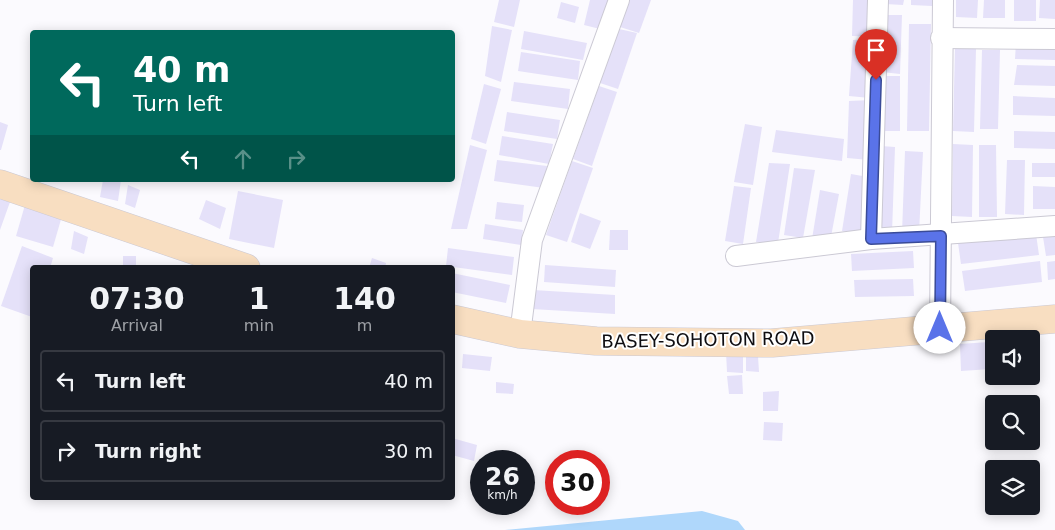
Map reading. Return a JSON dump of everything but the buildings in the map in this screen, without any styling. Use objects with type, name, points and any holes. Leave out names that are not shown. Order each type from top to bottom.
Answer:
[{"type":"main road","points":[[0,184],[237,265]]},
{"type":"main road","name":"BASEY-SOHOTON ROAD","points":[[455,320],[520,334],[596,341],[772,343],[1055,319]]},
{"type":"street","points":[[520,334],[532,240],[619,0]]},
{"type":"street","points":[[871,239],[878,0]]},
{"type":"street","points":[[940,328],[941,38],[943,0]]},
{"type":"street","points":[[941,38],[1055,38]]},
{"type":"street","points":[[736,256],[871,239],[941,236],[1055,226]]},
{"type":"water","points":[[702,511],[738,521],[745,530],[505,530]]},
{"type":"route","points":[[876,80],[871,239],[941,236],[940,328]]}]
